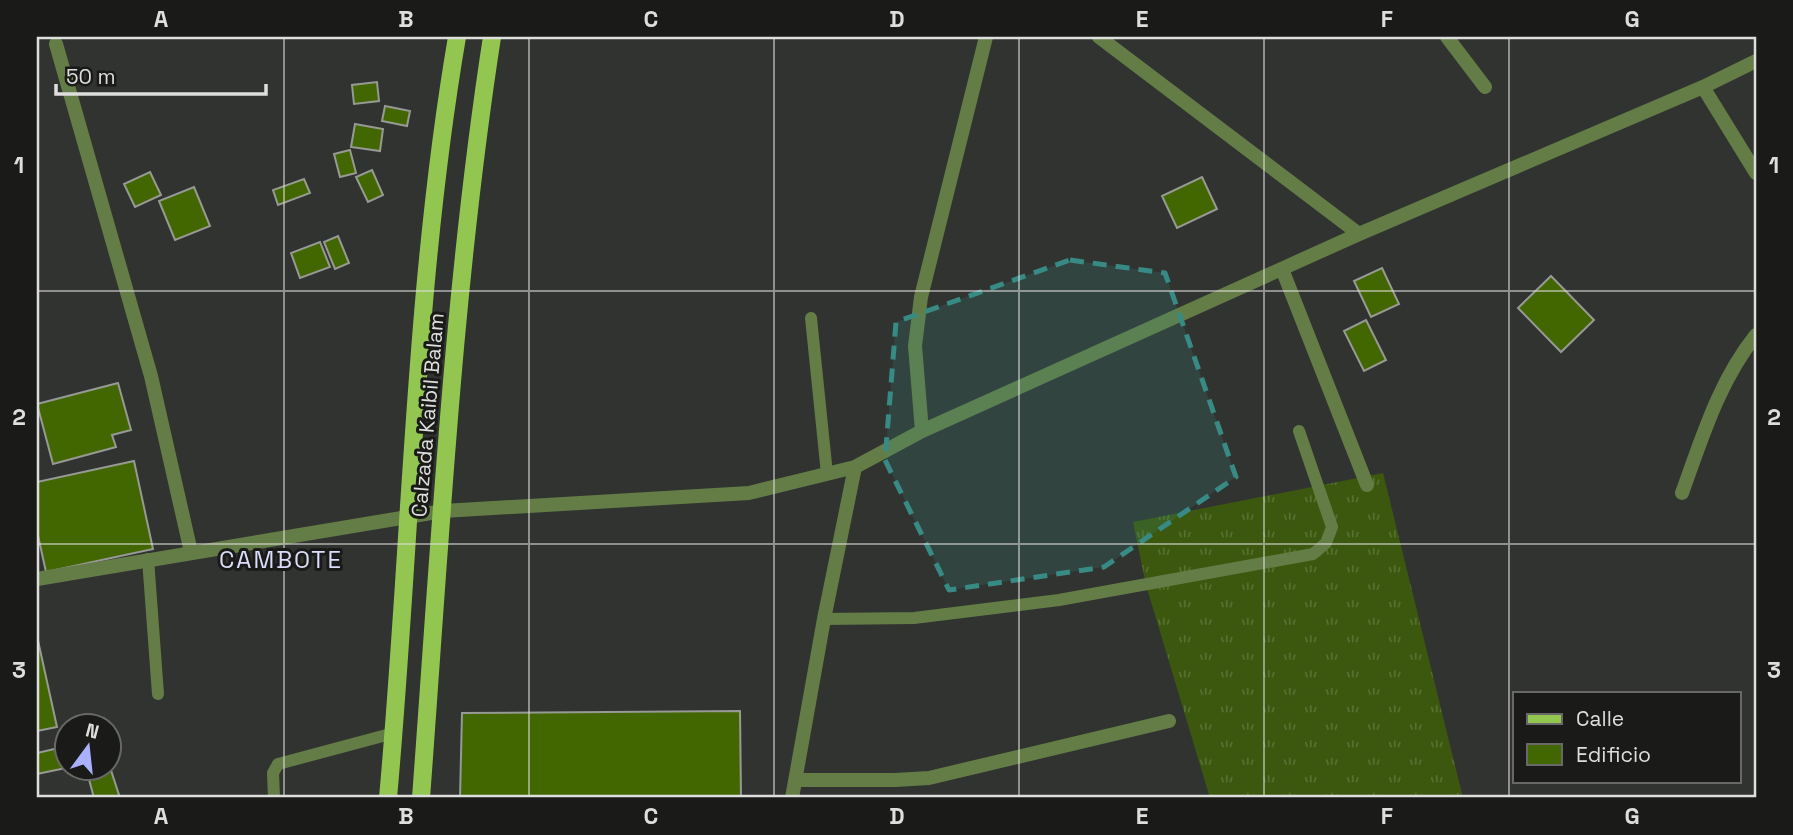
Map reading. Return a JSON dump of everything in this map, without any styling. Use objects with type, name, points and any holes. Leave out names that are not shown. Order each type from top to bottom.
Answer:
[{"type":"main road","name":"Calzada Kaibil Balam","points":[[388,798],[407,517],[432,232],[446,99],[457,37]]},
{"type":"main road","name":"Calzada Kaibil Balam","points":[[422,798],[465,245],[492,37]]},
{"type":"street","points":[[922,431],[915,346],[921,297],[986,37]]},
{"type":"street","points":[[1099,37],[1359,234]]},
{"type":"street","points":[[1447,37],[1485,86]]},
{"type":"street","points":[[56,44],[151,376],[191,552]]},
{"type":"street","points":[[37,579],[443,511],[750,493],[855,467],[922,431],[1359,234],[1703,87],[1756,61]]},
{"type":"street","points":[[1703,87],[1756,173]]},
{"type":"street","points":[[1282,269],[1367,485]]},
{"type":"street","points":[[1682,493],[1714,405],[1737,359],[1756,335]]},
{"type":"street","points":[[792,798],[855,467]]},
{"type":"street","points":[[796,780],[929,778],[1169,721]]},
{"type":"lane","points":[[811,318],[827,474]]},
{"type":"lane","points":[[824,619],[914,618],[1059,600],[1313,554],[1326,543],[1332,527],[1299,431]]},
{"type":"lane","points":[[148,559],[158,694]]},
{"type":"lane","points":[[274,798],[272,773],[278,764],[394,733]]},
{"type":"highlighted area","points":[[1070,260],[1165,273],[1236,477],[1104,567],[949,590],[885,460],[896,322]]},
{"type":"green space","points":[[1383,473],[1463,798],[1210,798],[1146,585],[1133,522]]},
{"type":"building","points":[[377,82],[379,101],[354,104],[352,85]]},
{"type":"building","points":[[385,106],[410,111],[407,126],[382,121]]},
{"type":"building","points":[[355,124],[383,129],[380,151],[351,147]]},
{"type":"building","points":[[350,150],[356,173],[340,177],[334,154]]},
{"type":"building","points":[[372,170],[383,195],[368,202],[356,177]]},
{"type":"building","points":[[150,172],[161,195],[135,207],[124,184]]},
{"type":"building","points":[[1202,177],[1217,209],[1177,228],[1162,196]]},
{"type":"building","points":[[304,179],[310,193],[278,205],[273,190]]},
{"type":"building","points":[[194,187],[210,226],[175,240],[159,201]]},
{"type":"building","points":[[338,236],[349,263],[335,269],[324,242]]},
{"type":"building","points":[[320,242],[330,267],[300,278],[291,253]]},
{"type":"building","points":[[1382,268],[1399,304],[1371,317],[1354,281]]},
{"type":"building","points":[[1551,276],[1594,320],[1561,352],[1518,308]]},
{"type":"building","points":[[1366,320],[1386,360],[1364,371],[1344,331]]},
{"type":"building","points":[[118,383],[131,430],[112,435],[116,447],[53,464],[37,404]]},
{"type":"building","points":[[134,461],[153,549],[46,572],[37,531],[37,482]]},
{"type":"building","points":[[37,636],[54,712],[52,728],[37,731]]},
{"type":"building","points":[[740,711],[741,798],[460,798],[462,713]]},
{"type":"building","points":[[52,750],[52,771],[37,774],[37,753]]},
{"type":"building","points":[[90,782],[115,782],[120,798],[94,798]]},
{"type":"district","name":"CAMBOTE","points":[[281,560]]}]
